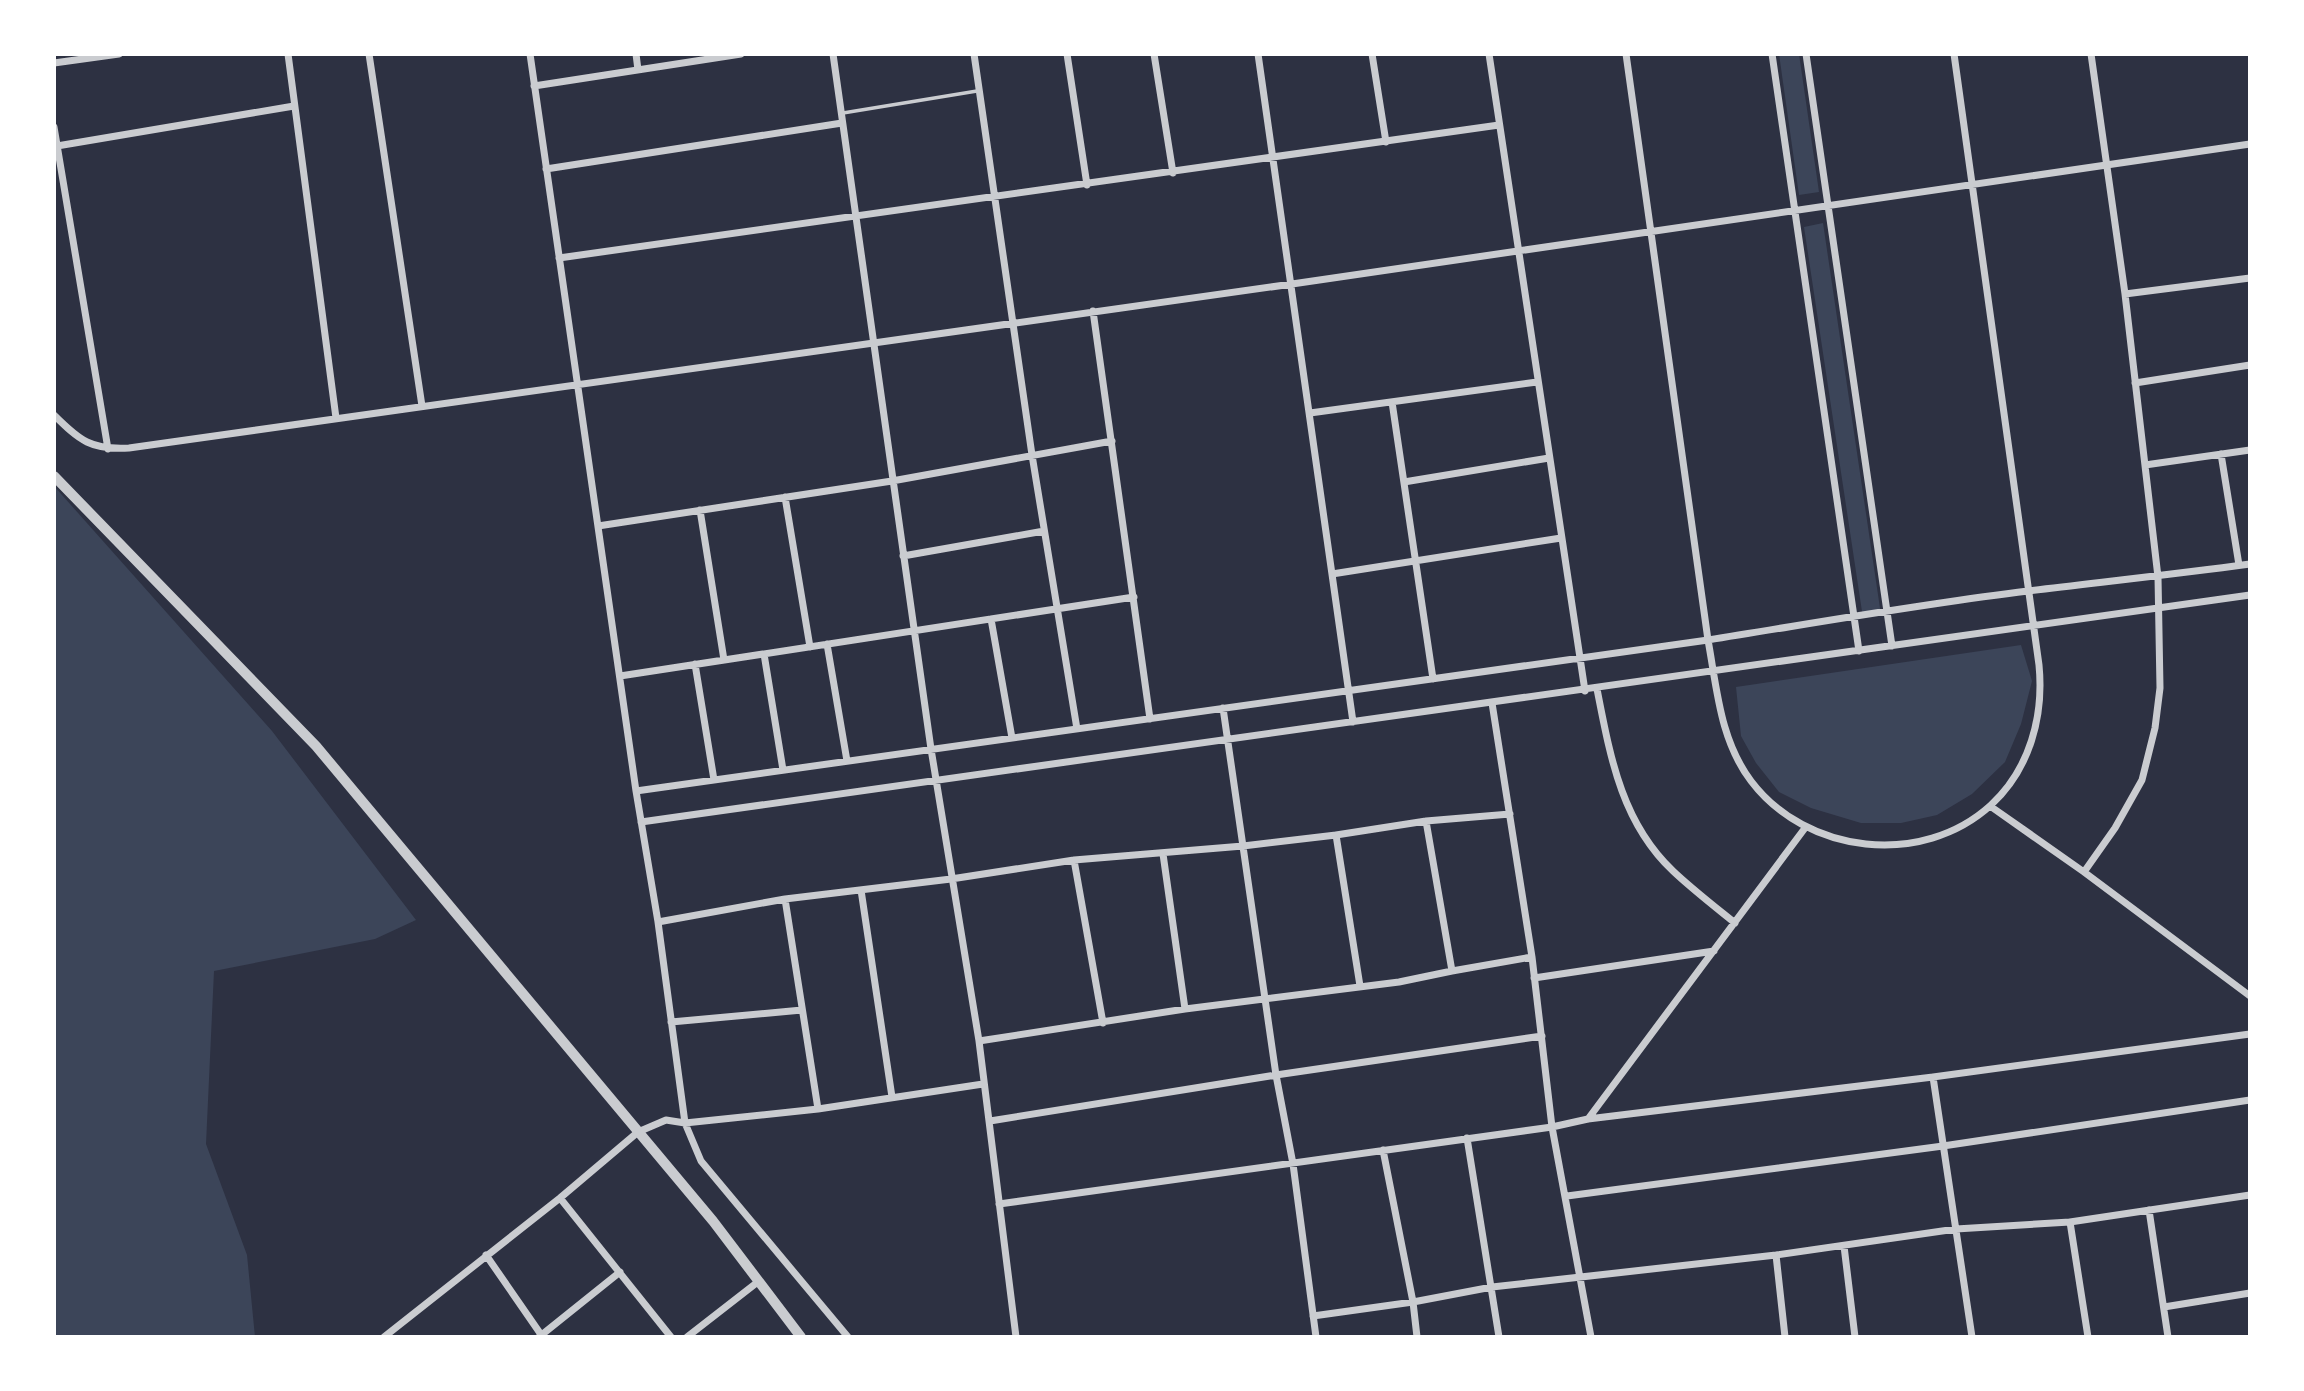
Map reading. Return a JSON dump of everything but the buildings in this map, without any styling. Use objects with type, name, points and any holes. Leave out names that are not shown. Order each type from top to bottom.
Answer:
[{"type":"street","points":[[54,63],[119,54]]},
{"type":"street","points":[[288,54],[336,418]]},
{"type":"street","points":[[369,54],[422,406]]},
{"type":"street","points":[[530,54],[636,791],[658,922],[685,1123],[701,1161],[848,1337]]},
{"type":"street","points":[[636,54],[638,70]]},
{"type":"street","points":[[534,86],[741,54]]},
{"type":"street","points":[[832,54],[931,750],[979,1041],[1016,1337]]},
{"type":"street","points":[[974,54],[1032,455],[1077,729]]},
{"type":"street","points":[[1067,54],[1087,185]]},
{"type":"street","points":[[1154,54],[1173,173]]},
{"type":"street","points":[[1258,54],[1275,158],[1353,722]]},
{"type":"street","points":[[1372,54],[1386,142]]},
{"type":"street","points":[[1489,54],[1585,691]]},
{"type":"street","points":[[1626,54],[1720,711],[1737,758],[1765,797],[1805,828],[1851,843],[1874,846],[1898,845],[1945,833],[1990,806],[2018,770],[2036,727],[2040,704],[2041,682],[1954,54]]},
{"type":"street","points":[[1772,54],[1859,651]]},
{"type":"street","points":[[1806,54],[1892,646]]},
{"type":"street","points":[[2084,872],[2142,780],[2158,709],[2158,577],[2125,294],[2091,54]]},
{"type":"street","points":[[57,146],[294,106]]},
{"type":"street","points":[[546,169],[842,123]]},
{"type":"street","points":[[559,258],[1499,125]]},
{"type":"street","points":[[54,127],[108,449]]},
{"type":"street","points":[[54,415],[85,442],[108,449],[1292,284],[2250,144]]},
{"type":"street","points":[[2125,294],[2250,278]]},
{"type":"street","points":[[1093,312],[1150,719]]},
{"type":"street","points":[[2134,383],[2250,365]]},
{"type":"street","points":[[1310,413],[1537,382]]},
{"type":"street","points":[[1392,402],[1433,679]]},
{"type":"street","points":[[598,526],[892,481],[1112,441]]},
{"type":"street","points":[[2145,465],[2250,450]]},
{"type":"street","points":[[2221,454],[2239,565]]},
{"type":"street","points":[[1404,482],[1549,457]]},
{"type":"street","points":[[54,476],[316,746],[713,1221],[801,1337]]},
{"type":"street","points":[[785,497],[810,647]]},
{"type":"street","points":[[700,510],[724,660]]},
{"type":"street","points":[[903,555],[1044,531]]},
{"type":"street","points":[[1332,574],[1561,538]]},
{"type":"street","points":[[636,791],[1580,659],[2027,591],[2250,564]]},
{"type":"street","points":[[641,822],[1714,673],[2032,624],[2250,595]]},
{"type":"street","points":[[620,676],[1134,597]]},
{"type":"street","points":[[991,620],[1012,738]]},
{"type":"street","points":[[827,644],[847,761]]},
{"type":"street","points":[[764,654],[783,770]]},
{"type":"street","points":[[695,664],[714,780]]},
{"type":"street","points":[[1597,689],[1617,780],[1626,805],[1671,869],[1735,923]]},
{"type":"street","points":[[1492,703],[1532,957],[1552,1127],[1567,1196],[1591,1337]]},
{"type":"street","points":[[1223,708],[1276,1075],[1293,1164],[1316,1337]]},
{"type":"street","points":[[1990,806],[2084,872],[2250,996]]},
{"type":"street","points":[[658,922],[785,899],[951,879],[1073,860],[1244,846],[1426,821],[1510,814]]},
{"type":"street","points":[[1426,821],[1452,971]]},
{"type":"street","points":[[1588,1119],[1805,828]]},
{"type":"street","points":[[1336,835],[1360,986]]},
{"type":"street","points":[[1163,853],[1185,1009]]},
{"type":"street","points":[[1073,860],[1103,1023]]},
{"type":"street","points":[[861,890],[892,1097]]},
{"type":"street","points":[[785,899],[818,1109]]},
{"type":"street","points":[[1534,978],[1714,951]]},
{"type":"street","points":[[979,1041],[1185,1009],[1399,982],[1532,957]]},
{"type":"street","points":[[671,1023],[802,1010]]},
{"type":"street","points":[[999,1204],[1552,1127],[1588,1119],[1933,1077],[2250,1034]]},
{"type":"street","points":[[990,1121],[1542,1036]]},
{"type":"street","points":[[1933,1077],[1972,1337]]},
{"type":"street","points":[[384,1337],[560,1198],[638,1132],[666,1121],[685,1123],[818,1109],[983,1084]]},
{"type":"street","points":[[1567,1196],[1943,1146],[2250,1100]]},
{"type":"street","points":[[1467,1138],[1499,1337]]},
{"type":"street","points":[[1383,1150],[1417,1337]]},
{"type":"street","points":[[1313,1315],[1412,1302],[1492,1287],[1776,1255],[1955,1229],[2070,1222],[2250,1195]]},
{"type":"street","points":[[560,1198],[671,1337]]},
{"type":"street","points":[[2149,1210],[2168,1337]]},
{"type":"street","points":[[2070,1222],[2088,1337]]},
{"type":"street","points":[[1844,1246],[1855,1337]]},
{"type":"street","points":[[486,1255],[541,1336],[620,1272]]},
{"type":"street","points":[[1776,1255],[1785,1337]]},
{"type":"street","points":[[687,1337],[759,1281]]},
{"type":"street","points":[[2164,1307],[2250,1293]]},
{"type":"lane","points":[[841,114],[979,91]]},
{"type":"shaded area","points":[[1779,54],[1799,54],[1819,192],[1799,195]]},
{"type":"shaded area","points":[[1823,223],[1881,615],[1863,618],[1804,227]]},
{"type":"shaded area","points":[[54,486],[272,731],[416,920],[375,939],[214,971],[206,1144],[247,1255],[255,1337],[54,1337]]},
{"type":"shaded area","points":[[2021,645],[2032,681],[2021,724],[2005,762],[1972,794],[1937,815],[1901,823],[1861,823],[1811,808],[1779,792],[1756,763],[1741,736],[1736,687]]}]
